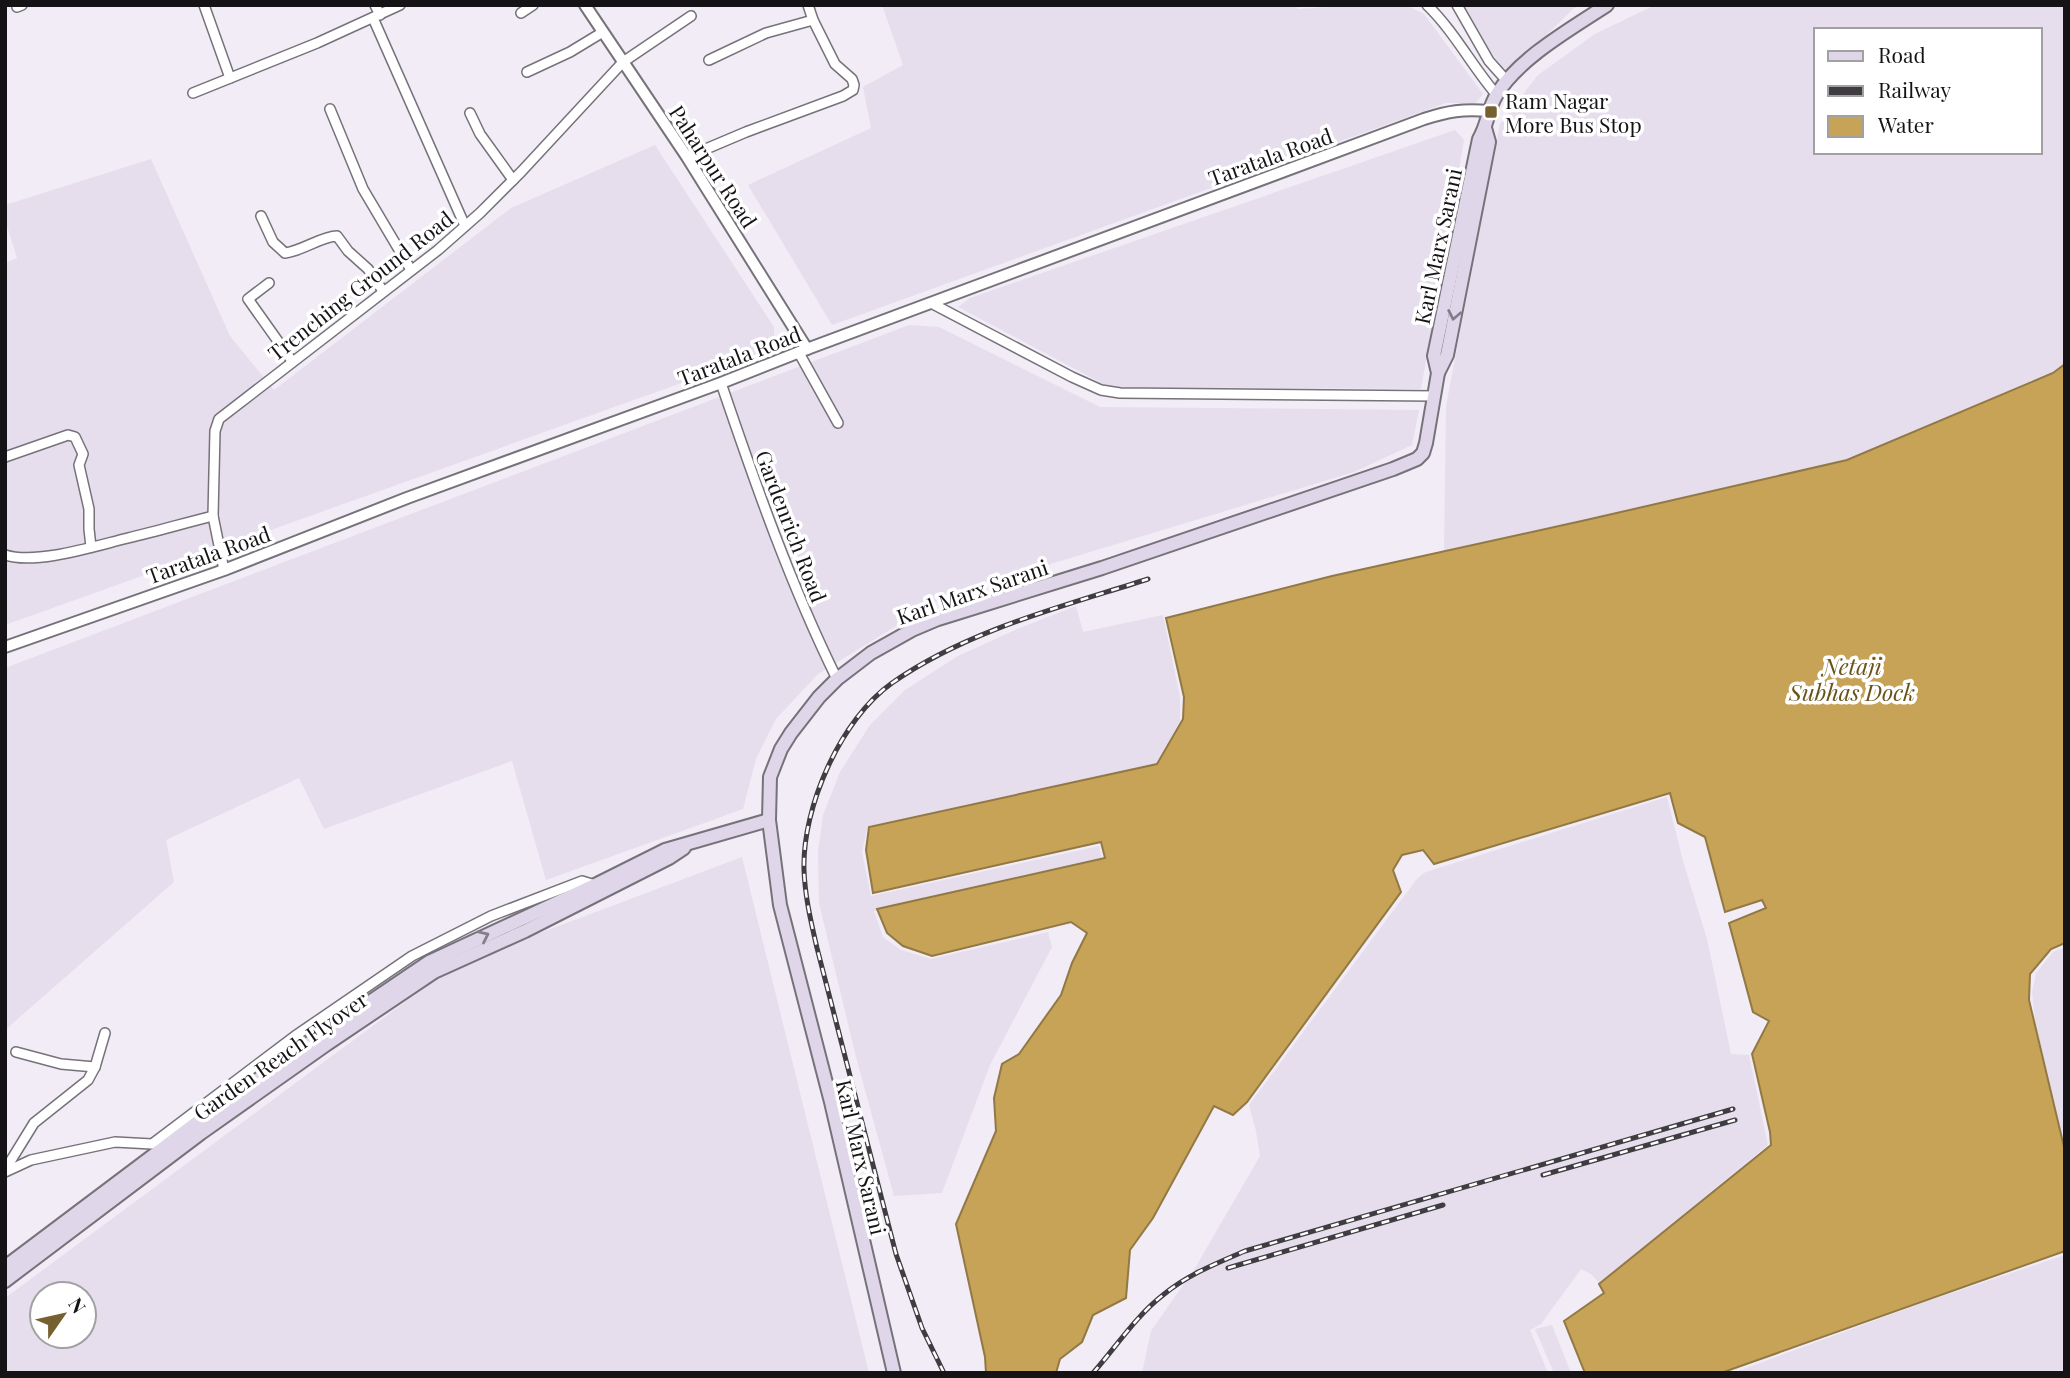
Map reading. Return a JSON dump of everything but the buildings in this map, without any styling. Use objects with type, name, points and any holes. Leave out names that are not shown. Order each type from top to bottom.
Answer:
[{"type":"main road","name":"Karl Marx Sarani","points":[[894,1373],[831,1102],[780,905],[769,820],[770,777],[781,749],[819,697],[837,679],[888,642],[938,619],[1309,499],[1417,459],[1423,453],[1426,443],[1438,373],[1434,356],[1479,139],[1496,94],[1506,80],[1545,47],[1607,5]]},
{"type":"main road","name":"Garden Reach Flyover","points":[[5,1281],[201,1133],[434,972],[523,925],[669,858],[690,844],[769,820]]},
{"type":"main road","name":"Garden Reach Flyover","points":[[5,1267],[195,1124],[429,962],[523,925]]},
{"type":"street","points":[[204,5],[230,78]]},
{"type":"street","points":[[375,5],[377,16],[465,226]]},
{"type":"street","points":[[193,93],[400,5]]},
{"type":"street","points":[[521,13],[533,5]]},
{"type":"street","name":"Paharpur Road","points":[[585,5],[687,157],[803,351]]},
{"type":"street","points":[[687,157],[850,93],[854,85],[852,79],[835,64],[808,5]]},
{"type":"street","points":[[1427,5],[1440,18],[1496,94]]},
{"type":"street","points":[[1457,5],[1489,61],[1506,80]]},
{"type":"street","name":"Trenching Ground Road","points":[[224,570],[213,516],[215,431],[219,419],[465,226],[513,180],[623,62],[691,16]]},
{"type":"street","points":[[709,60],[766,33],[813,20]]},
{"type":"street","points":[[527,72],[570,52],[603,32]]},
{"type":"street","points":[[330,109],[363,189],[411,271]]},
{"type":"street","name":"Taratala Road","points":[[5,647],[224,570],[407,498],[1424,119],[1465,109],[1489,111]]},
{"type":"street","points":[[470,113],[480,134],[513,180]]},
{"type":"street","points":[[261,216],[273,242],[285,253],[337,236],[383,291]]},
{"type":"street","points":[[268,283],[248,299],[292,361]]},
{"type":"street","points":[[930,303],[1101,390],[1120,393],[1435,396]]},
{"type":"street","points":[[803,351],[838,423]]},
{"type":"street","name":"Gardenrich Road","points":[[721,383],[792,578],[837,679]]},
{"type":"street","points":[[5,457],[68,435],[75,437],[83,454],[79,465],[89,509],[91,547]]},
{"type":"street","points":[[5,555],[18,559],[48,556],[213,516]]},
{"type":"street","points":[[5,1171],[31,1160],[115,1142],[152,1144],[285,1044],[412,956],[491,916],[582,881],[596,890]]},
{"type":"street","points":[[5,1171],[20,1142],[34,1123],[88,1080],[95,1067],[105,1033]]},
{"type":"street","points":[[16,1052],[51,1062],[95,1067]]},
{"type":"shaded area","points":[[882,5],[1295,5],[1298,9],[1406,5],[1424,14],[1483,94],[1476,103],[1446,103],[832,325],[748,185],[871,128],[863,87],[903,65]]},
{"type":"shaded area","points":[[1462,5],[1579,5],[1507,74],[1465,16]]},
{"type":"shaded area","points":[[1655,5],[2065,5],[2065,364],[2053,373],[1847,460],[1444,551],[1446,406],[1500,124],[1538,75],[1595,34]]},
{"type":"shaded area","points":[[1455,130],[1464,140],[1421,389],[1109,387],[958,307],[970,298]]},
{"type":"shaded area","points":[[655,145],[774,327],[774,350],[5,625],[5,263],[17,258],[5,220],[5,205],[151,159],[230,336],[274,390],[511,208]]},
{"type":"shaded area","points":[[909,325],[939,327],[1100,407],[1419,410],[1412,445],[1354,472],[945,596],[818,674],[776,719],[756,759],[743,809],[546,880],[512,761],[324,829],[299,778],[166,840],[174,882],[5,1030],[5,668]]},
{"type":"shaded area","points":[[1076,606],[1083,632],[1163,615],[1180,697],[1180,721],[1155,765],[867,829],[862,852],[871,896],[1099,846],[1102,859],[874,911],[883,937],[901,950],[931,959],[1048,932],[1052,947],[990,1065],[942,1193],[894,1196],[856,1057],[819,903],[818,852],[823,815],[840,772],[870,725],[905,690],[958,656]]},
{"type":"shaded area","points":[[1667,797],[1707,939],[1731,1054],[1749,1055],[1768,1145],[1599,1283],[1591,1274],[1581,1269],[1541,1324],[1530,1330],[1548,1373],[1142,1373],[1151,1331],[1195,1268],[1260,1156],[1249,1105],[1416,880],[1435,869]]},
{"type":"shaded area","points":[[742,857],[869,1373],[5,1373],[5,1298],[28,1281],[28,1350],[98,1350],[98,1280],[29,1280],[455,965]]},
{"type":"shaded area","points":[[2065,947],[2065,1149],[2035,1021],[2032,992],[2036,973],[2053,952]]},
{"type":"shaded area","points":[[2065,1255],[2065,1373],[1733,1373],[1925,1302]]},
{"type":"shaded area","points":[[1552,1325],[1571,1373],[1554,1373],[1535,1329]]},
{"type":"water","name":"Netaji Subhas Dock","points":[[2065,364],[2065,943],[2051,949],[2030,974],[2029,1000],[2065,1151],[2065,1251],[1721,1373],[1585,1373],[1564,1321],[1604,1293],[1599,1284],[1771,1145],[1752,1054],[1769,1021],[1753,1012],[1729,923],[1766,908],[1762,900],[1725,912],[1705,837],[1678,823],[1670,793],[1434,864],[1423,850],[1402,855],[1393,870],[1401,892],[1247,1102],[1233,1115],[1214,1106],[1153,1218],[1130,1250],[1126,1298],[1093,1315],[1082,1342],[1060,1359],[1056,1373],[986,1373],[985,1357],[956,1224],[996,1131],[994,1098],[1002,1064],[1019,1054],[1061,995],[1072,963],[1087,933],[1071,922],[932,956],[903,946],[887,933],[877,909],[1105,858],[1101,842],[873,893],[866,850],[869,827],[1157,764],[1183,719],[1184,697],[1166,618],[1332,576],[1847,460],[2053,373]]},
{"type":"railway","points":[[944,1373],[922,1328],[896,1254],[817,948],[804,870],[810,819],[828,766],[841,741],[873,699],[892,683],[921,664],[983,634],[1148,579]]},
{"type":"railway","points":[[1093,1373],[1153,1303],[1192,1275],[1245,1251],[1733,1109]]},
{"type":"railway","points":[[1543,1175],[1735,1120]]},
{"type":"railway","points":[[1228,1268],[1443,1205]]},
{"type":"place","name":"Ram Nagar More Bus Stop","points":[[1491,112]]}]
